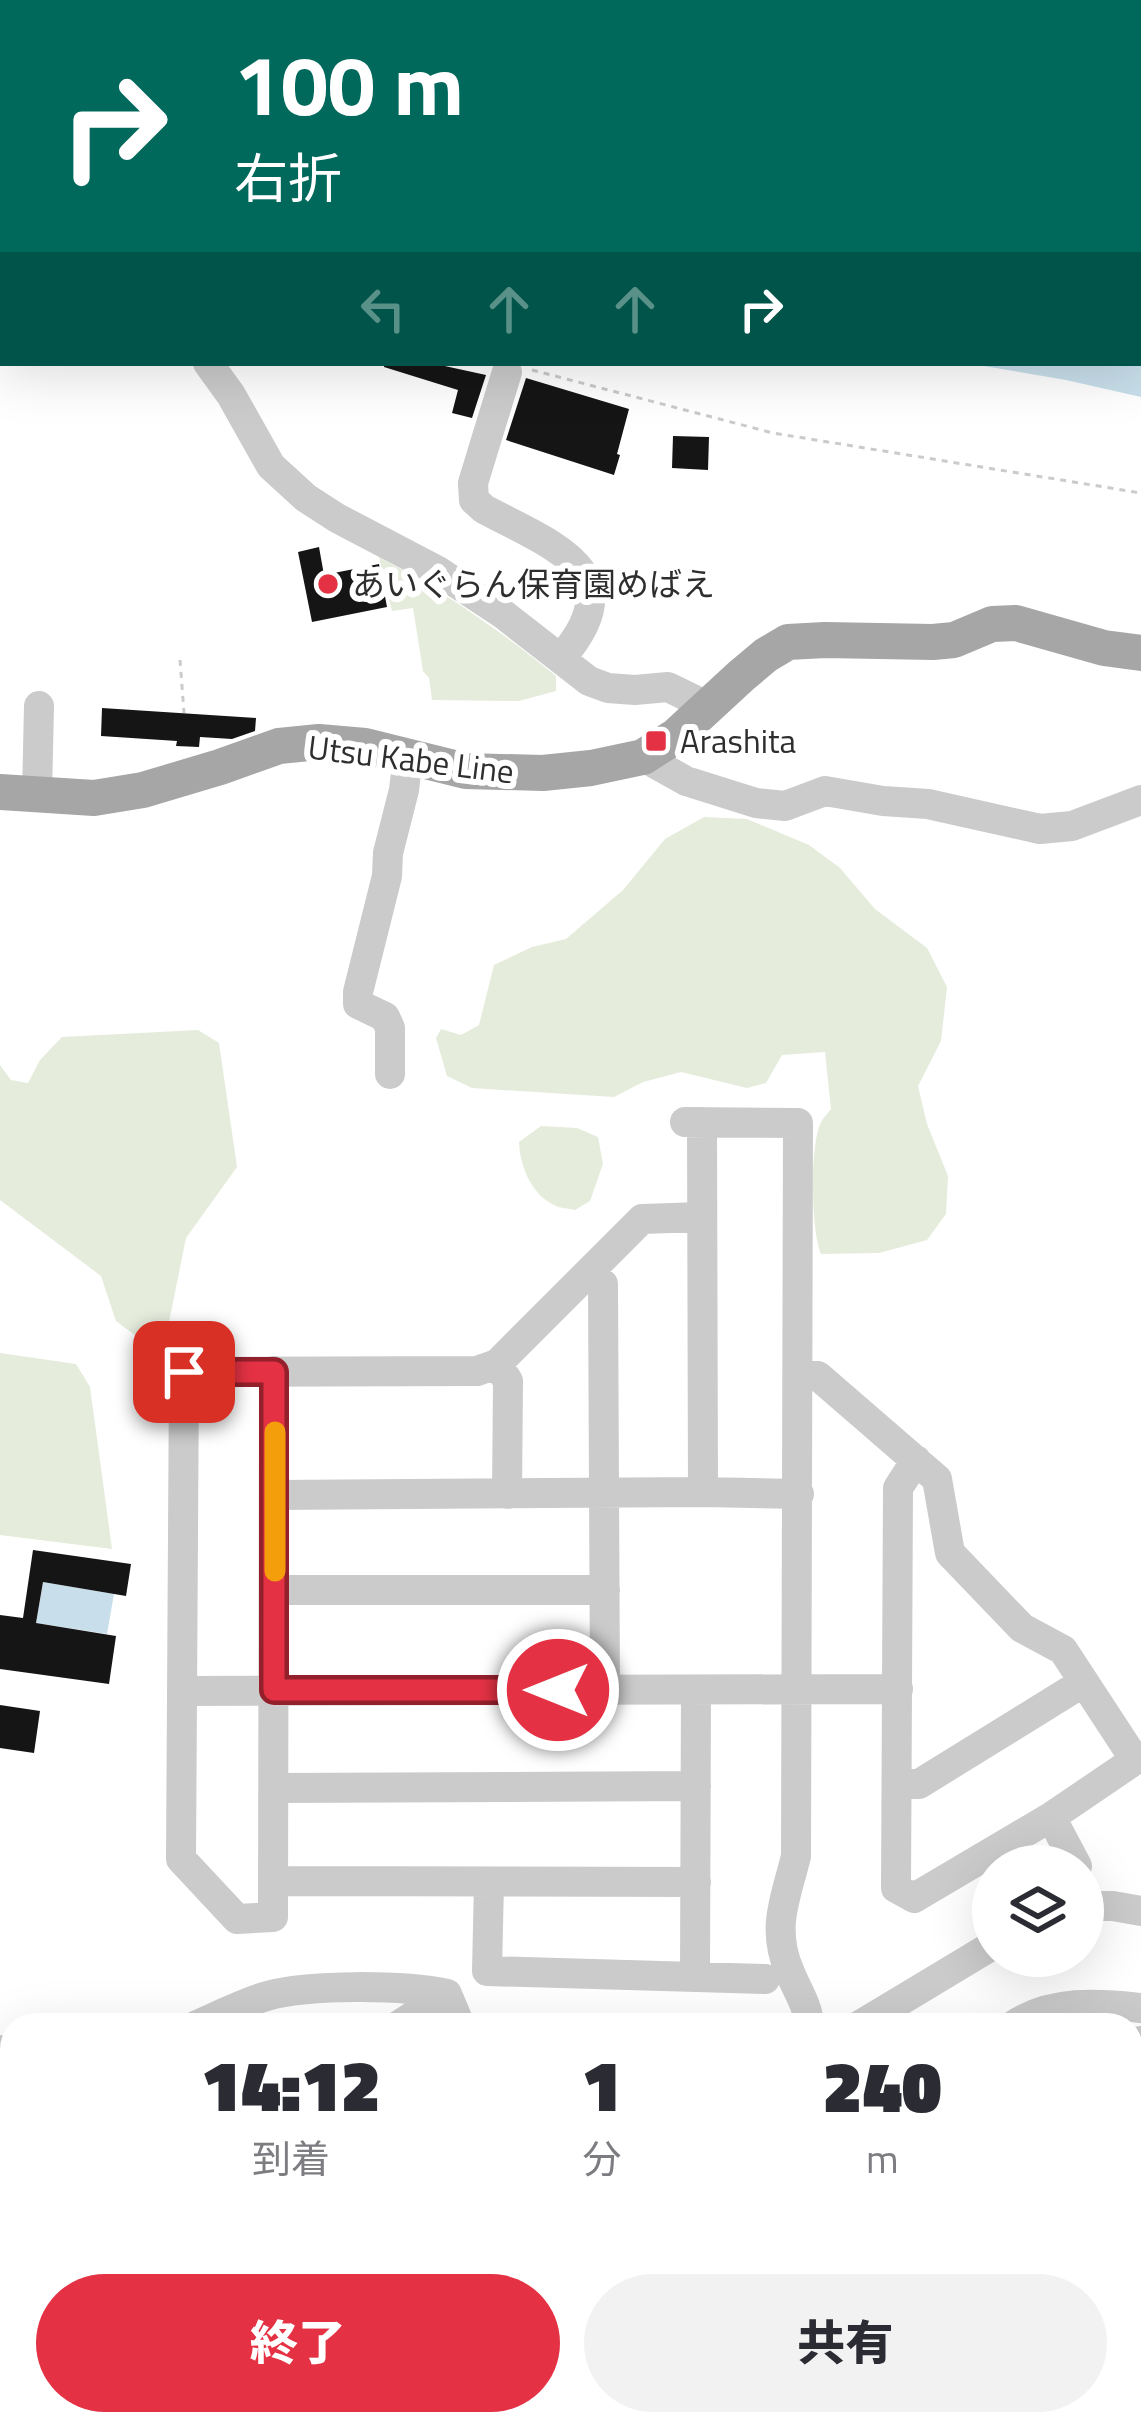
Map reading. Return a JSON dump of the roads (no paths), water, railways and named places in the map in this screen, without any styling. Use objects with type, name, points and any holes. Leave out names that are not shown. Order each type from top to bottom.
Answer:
[{"type":"main road","name":"Utsu Kabe Line","points":[[18,794],[94,798],[143,790],[278,746],[319,742],[466,771],[543,773],[592,768],[643,757],[676,736],[766,655],[788,642],[933,642],[954,640],[992,624],[1016,622],[1104,648],[1141,653]]},
{"type":"street","points":[[210,366],[271,466],[337,518],[438,571],[589,681],[608,688],[668,687],[707,706]]},
{"type":"street","points":[[516,370],[473,483],[474,500],[559,549],[577,563],[588,582],[591,600],[584,624],[561,658]]},
{"type":"street","points":[[18,794],[39,706]]},
{"type":"street","points":[[390,1074],[386,1017],[358,1004],[358,992],[388,876],[388,853],[408,756]]},
{"type":"street","points":[[643,757],[686,782],[756,803],[784,806],[825,791],[928,804],[1040,829],[1072,826],[1141,800]]},
{"type":"street","points":[[703,1492],[702,1216],[694,1122],[798,1124],[796,1856],[779,1915],[780,1946],[806,2013]]},
{"type":"street","points":[[274,1372],[273,1917],[237,1918],[182,1859],[184,1372],[477,1371],[497,1364],[642,1219],[702,1216]]},
{"type":"street","points":[[591,1272],[603,1283],[605,1690]]},
{"type":"street","points":[[497,1364],[508,1381],[507,1494]]},
{"type":"street","points":[[798,1374],[818,1376],[916,1460],[937,1479],[950,1553],[1022,1628],[1063,1650],[1135,1760],[1051,1817],[914,1898],[896,1888],[898,1488],[916,1460]]},
{"type":"street","points":[[275,1496],[799,1494]]},
{"type":"street","points":[[274,1590],[604,1590]]},
{"type":"street","points":[[897,1784],[919,1784],[1084,1682]]},
{"type":"street","points":[[182,1691],[898,1689]]},
{"type":"street","points":[[695,1977],[696,1690]]},
{"type":"street","points":[[275,1788],[696,1786]]},
{"type":"street","points":[[1051,1817],[1066,1845]]},
{"type":"street","points":[[275,1881],[695,1882]]},
{"type":"street","points":[[489,1882],[487,1971],[765,1979]]},
{"type":"street","points":[[1104,1901],[1141,1911]]},
{"type":"street","points":[[880,2013],[972,1958]]},
{"type":"street","points":[[226,2013],[266,1996],[297,1990],[421,1988],[447,1994]]},
{"type":"street","points":[[418,2013],[447,1994]]},
{"type":"street","points":[[447,1994],[455,2013]]},
{"type":"street","points":[[1032,2013],[1071,2005],[1141,2008]]},
{"type":"water","points":[[984,366],[1141,366],[1141,397]]},
{"type":"water","points":[[43,1582],[114,1594],[107,1634],[36,1623]]},
{"type":"place","name":"あいぐらん保育園めばえ","points":[[328,584]]},
{"type":"place","name":"Arashita","points":[[656,741]]}]
